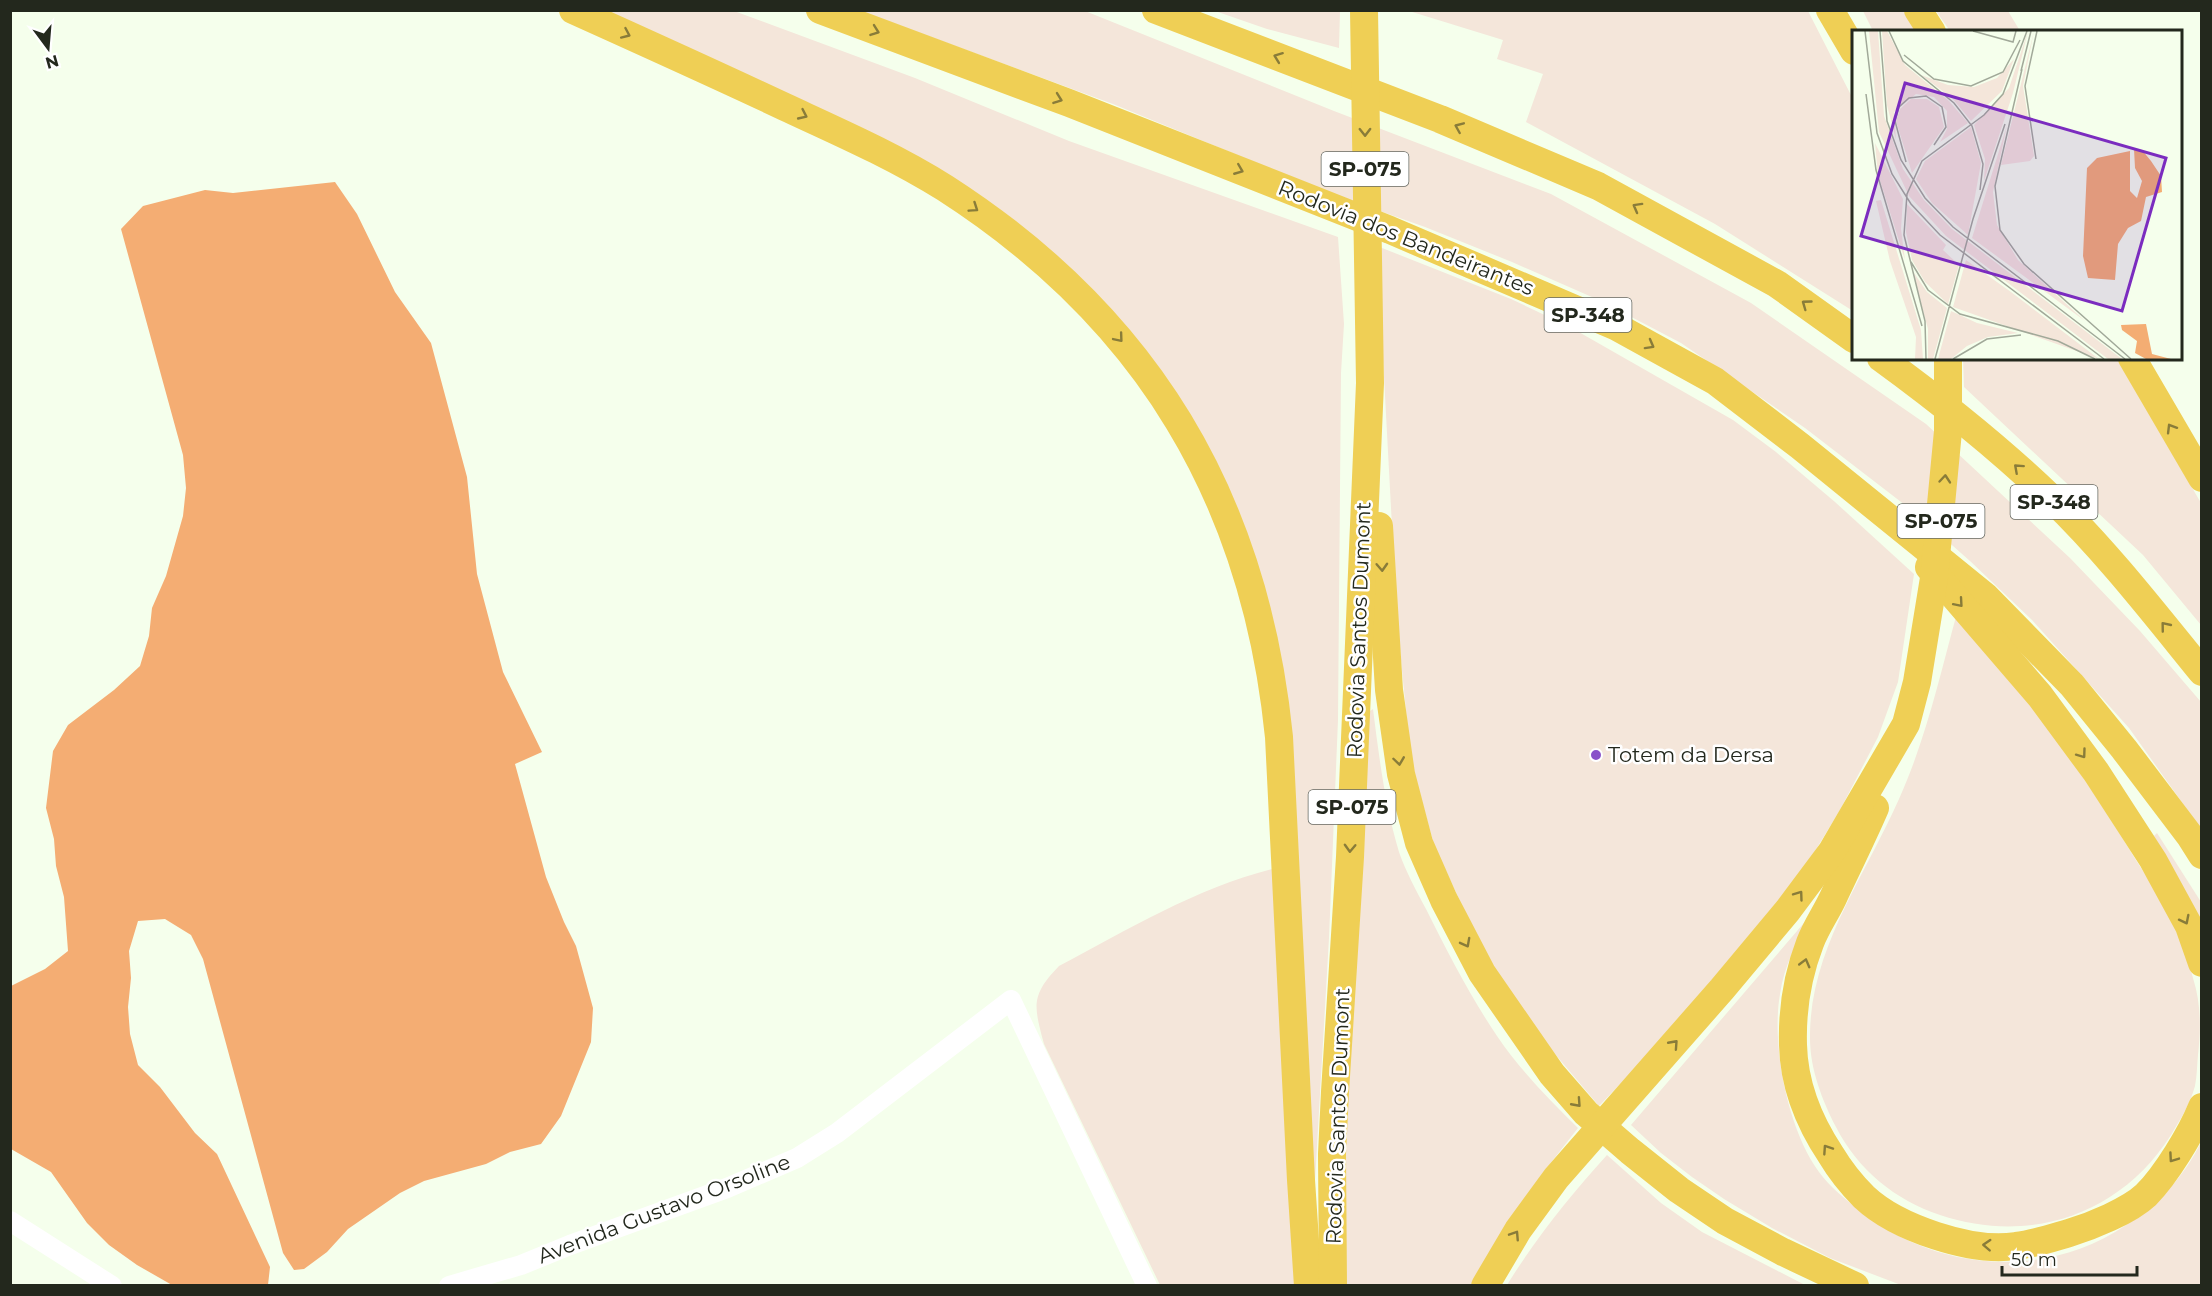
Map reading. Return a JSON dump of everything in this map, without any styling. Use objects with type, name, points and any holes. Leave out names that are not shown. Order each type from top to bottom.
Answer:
[{"type":"highway","points":[[573,10],[875,148],[994,221],[1034,253],[1100,316],[1139,362],[1189,438],[1211,480],[1243,559],[1257,605],[1275,690],[1281,759],[1308,1286]]},
{"type":"highway","name":"Rodovia dos Bandeirantes","points":[[820,10],[1069,103],[1390,230],[1617,327],[1715,381],[1800,446],[1985,596],[2072,685],[2124,749],[2202,855]]},
{"type":"highway","points":[[1156,10],[1440,119],[1598,186],[1777,284],[1852,338]]},
{"type":"highway","name":"Rodovia Santos Dumont","points":[[1333,1286],[1332,1154],[1350,857],[1370,383],[1367,328],[1364,10]]},
{"type":"highway","points":[[1830,10],[1852,48]]},
{"type":"highway","points":[[1840,10],[1852,37]]},
{"type":"highway","points":[[1918,10],[1931,30]]},
{"type":"highway","name":"SP-348","points":[[1884,360],[1999,451],[2052,499],[2130,585],[2202,672]]},
{"type":"highway","name":"SP-075","points":[[1485,1286],[1518,1230],[1556,1179],[1788,910],[1832,851],[1906,724],[1917,682],[1934,578],[1943,502],[1948,430],[1947,360]]},
{"type":"highway","points":[[2133,360],[2202,478]]},
{"type":"highway","points":[[1370,383],[1389,690],[1401,774],[1419,843],[1444,900],[1482,973],[1552,1074],[1586,1113],[1630,1151],[1679,1190],[1725,1221],[1855,1286]]},
{"type":"highway","points":[[1880,510],[2040,696],[2096,772],[2153,860],[2188,926],[2202,963]]},
{"type":"highway","points":[[1906,724],[1885,786],[1810,942],[1797,993],[1793,1046],[1797,1081],[1815,1132],[1839,1168],[1865,1198],[1888,1214],[1920,1231],[1969,1244],[2014,1247],[2082,1229],[2111,1217],[2145,1195],[2193,1130],[2202,1107]]},
{"type":"street","name":"Avenida Gustavo Orsoline","points":[[449,1286],[522,1265],[570,1245],[727,1188],[797,1158],[837,1133],[1011,999],[1147,1286]]},
{"type":"street","points":[[10,1221],[112,1286]]},
{"type":"shaded area","points":[[608,11],[734,11],[915,78],[1069,141],[1338,237],[1344,324],[1341,373],[1338,720],[1329,938],[1314,1198],[1248,537],[1066,266]]},
{"type":"shaded area","points":[[860,11],[1085,11],[1334,111],[1551,194],[1751,303],[1926,424],[2070,558],[2140,631],[2201,702],[2201,829],[2129,728],[2032,620],[1970,561],[1918,515],[1805,428],[1681,343],[1601,301],[1512,262],[1425,227],[1332,194],[1113,104]]},
{"type":"shaded area","points":[[1215,11],[1340,11],[1339,48],[1267,29]]},
{"type":"shaded area","points":[[1409,11],[1808,11],[1852,97],[1852,310],[1715,224],[1526,122],[1543,74],[1497,59],[1503,40]]},
{"type":"shaded area","points":[[1863,11],[1905,11],[1917,30],[1872,30]]},
{"type":"shaded area","points":[[1936,11],[2008,11],[2019,30],[1949,30]]},
{"type":"shaded area","points":[[335,182],[357,214],[395,292],[431,343],[467,477],[477,574],[503,672],[542,752],[515,764],[546,877],[576,946],[593,1008],[591,1042],[561,1116],[541,1144],[510,1152],[486,1164],[424,1181],[400,1193],[348,1229],[327,1252],[304,1269],[294,1270],[283,1253],[203,959],[191,935],[165,919],[138,921],[129,951],[131,978],[128,1007],[130,1034],[138,1065],[160,1087],[195,1133],[217,1154],[270,1267],[268,1285],[172,1285],[137,1265],[109,1245],[87,1223],[51,1172],[11,1149],[11,986],[45,969],[68,951],[64,897],[46,808],[53,751],[68,725],[114,690],[140,666],[149,636],[152,608],[166,576],[183,516],[186,488],[183,455],[121,229],[143,206],[205,190],[233,193]]},
{"type":"shaded area","points":[[1377,246],[1511,299],[1570,327],[1733,420],[1776,452],[1835,502],[1914,574],[1898,682],[1878,737],[1840,810],[1812,856],[1782,896],[1671,1031],[1599,1106],[1544,1041],[1485,955],[1434,845],[1411,761],[1397,620]]},
{"type":"shaded area","points":[[1963,360],[2118,360],[2201,503],[2201,625],[2143,555],[1964,387]]},
{"type":"shaded area","points":[[1957,613],[2058,741],[2158,893],[2184,948],[2196,987],[2199,1006],[2200,1036],[2195,1086],[2188,1105],[2171,1135],[2150,1163],[2126,1185],[2099,1203],[2070,1216],[2039,1224],[2007,1226],[1974,1223],[1940,1215],[1908,1201],[1879,1182],[1845,1143],[1822,1095],[1812,1061],[1810,1038],[1812,1006],[1829,944],[1909,776],[1932,707]]},
{"type":"shaded area","points":[[1373,709],[1390,817],[1399,852],[1411,881],[1460,974],[1497,1036],[1525,1072],[1578,1128],[1542,1174],[1471,1285],[1344,1286],[1344,1177],[1367,713]]},
{"type":"shaded area","points":[[2157,833],[2201,902],[2201,921],[2154,836]]},
{"type":"shaded area","points":[[1276,868],[1295,1285],[1160,1285],[1044,1044],[1037,1011],[1039,994],[1059,966],[1164,910],[1219,886]]},
{"type":"shaded area","points":[[1809,917],[1792,954],[1780,994],[1778,1038],[1780,1062],[1784,1087],[1799,1134],[1819,1172],[1838,1193],[1889,1230],[1921,1246],[1955,1256],[1990,1261],[2026,1261],[2061,1255],[2094,1243],[2126,1225],[2169,1189],[2187,1166],[2201,1142],[2201,1285],[1901,1285],[1830,1258],[1772,1228],[1692,1177],[1661,1153],[1631,1125]]},
{"type":"shaded area","points":[[1607,1155],[1661,1203],[1702,1232],[1805,1285],[1507,1285],[1554,1218]]},
{"type":"place","name":"Totem da Dersa","points":[[1596,755]]}]
